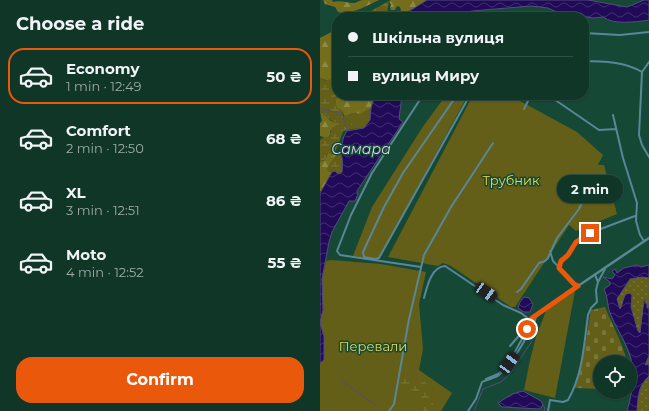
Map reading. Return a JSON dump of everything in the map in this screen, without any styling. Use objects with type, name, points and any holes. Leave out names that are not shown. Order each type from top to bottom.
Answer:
[{"type":"street","points":[[589,33],[620,35],[649,32]]},
{"type":"street","points":[[589,60],[629,66],[642,72]]},
{"type":"street","points":[[649,62],[642,72],[639,135],[642,145],[649,158]]},
{"type":"street","points":[[420,100],[372,173],[347,223],[337,249],[338,254],[366,260],[421,267]]},
{"type":"street","points":[[453,100],[403,172],[362,252],[364,257],[375,259],[379,258],[467,100]]},
{"type":"street","points":[[524,109],[528,100]]},
{"type":"street","points":[[555,100],[599,130],[616,129]]},
{"type":"street","points":[[613,115],[622,158],[637,203],[635,216],[639,233],[644,241]]},
{"type":"street","points":[[389,411],[394,404],[409,319],[424,255],[435,234],[493,143]]},
{"type":"street","points":[[545,261],[563,229],[579,209],[582,202]]},
{"type":"street","points":[[559,268],[562,259],[568,255],[580,239],[590,233],[635,216]]},
{"type":"street","points":[[510,346],[525,328],[526,323],[537,314],[649,238]]},
{"type":"street","points":[[550,251],[553,261],[574,284],[578,286]]},
{"type":"street","points":[[517,292],[521,289],[538,263],[553,261]]},
{"type":"street","points":[[424,298],[428,283],[433,274],[439,267],[445,266],[503,305],[531,319]]},
{"type":"street","points":[[548,411],[550,400],[563,402],[568,400],[572,392],[579,373],[588,315],[591,308],[597,302],[596,290],[598,282],[605,269]]},
{"type":"street","points":[[595,276],[598,282]]},
{"type":"street","points":[[483,381],[497,377],[504,370],[531,330],[537,314]]},
{"type":"street","points":[[468,411],[476,398],[483,381],[497,374],[503,368],[520,343],[531,319]]},
{"type":"green space","points":[[323,0],[356,3],[362,0],[379,0],[348,12],[338,12],[335,7],[325,4]]},
{"type":"green space","points":[[427,0],[407,12],[400,12],[400,7],[397,6],[395,10],[391,10],[389,1]]},
{"type":"green space","points":[[389,1],[387,12],[369,12]]},
{"type":"green space","points":[[332,32],[332,83],[320,78],[320,38]]},
{"type":"green space","points":[[320,78],[326,81],[330,79],[332,80],[332,100],[336,100],[337,108],[342,111],[344,118],[351,122],[353,129],[343,131],[334,153],[328,153],[325,160],[320,162],[320,140],[324,137],[329,137],[332,128],[337,125],[337,123],[320,111]]},
{"type":"green space","points":[[336,100],[373,100],[371,108],[361,114],[353,113],[344,115],[335,104]]},
{"type":"green space","points":[[442,100],[465,100],[378,260],[353,256],[372,207],[422,128]]},
{"type":"green space","name":"Трубник","points":[[470,100],[518,100],[577,132],[603,155],[598,165],[604,165],[617,214],[576,231],[569,225],[515,307],[511,307],[451,266],[443,263],[438,266],[388,257]]},
{"type":"green space","points":[[371,108],[370,120],[364,128],[353,129],[352,123],[344,118],[344,115],[353,113],[361,114]]},
{"type":"green space","points":[[320,111],[331,121],[337,123],[337,125],[330,131],[329,137],[320,136],[320,123],[322,121]]},
{"type":"green space","points":[[340,152],[342,157],[342,172],[339,174],[335,171],[329,172],[327,169],[334,157]]},
{"type":"green space","points":[[328,153],[337,154],[330,164],[329,172],[332,172],[320,191],[320,162],[325,160]]},
{"type":"green space","name":"Перевали","points":[[331,260],[381,264],[426,272],[419,304],[423,349],[419,370],[452,393],[441,411],[320,411],[320,363],[324,360],[324,336],[320,323],[323,310],[322,279],[326,261]]},
{"type":"green space","points":[[637,265],[641,267],[649,265],[649,411],[627,411],[630,399],[637,399],[637,355],[629,355],[610,313],[604,289],[610,285],[614,277],[620,271]]},
{"type":"green space","points":[[575,291],[555,398],[524,390],[536,337],[546,311]]},
{"type":"green space","points":[[605,307],[625,355],[593,355],[593,389],[575,388],[581,368],[591,310]]},
{"type":"green space","points":[[401,376],[421,379],[430,386],[435,411],[423,411],[421,403],[422,393],[400,385]]},
{"type":"water","points":[[427,0],[588,0],[627,7],[644,0],[649,0],[649,20],[631,22],[607,20],[603,17],[589,17],[589,12],[557,12],[548,8],[531,6],[470,12],[408,12]]},
{"type":"water","name":"Самара","points":[[373,100],[401,100],[399,119],[403,122],[357,191],[358,194],[355,201],[349,201],[332,232],[322,279],[323,310],[320,323],[320,193],[332,172],[335,171],[339,174],[342,172],[342,157],[340,152],[344,136],[347,131],[364,128],[370,120]]},
{"type":"water","points":[[637,265],[641,267],[649,265],[649,278],[642,277],[630,279],[617,299],[620,309],[626,294],[630,293],[632,295],[631,307],[638,331],[640,333],[644,300],[647,304],[647,308],[649,308],[649,356],[645,365],[649,364],[649,376],[645,380],[638,396],[637,411],[627,411],[630,399],[637,399],[637,355],[629,355],[609,310],[604,289],[610,285],[610,282],[603,277],[612,279],[615,275],[612,271],[615,269],[617,273],[624,268]]},
{"type":"water","points":[[524,297],[529,298],[533,304],[530,312],[524,312],[518,308]]},
{"type":"water","points":[[320,323],[324,336],[324,360],[320,363]]},
{"type":"water","points":[[523,391],[541,401],[543,405],[540,409],[502,407],[498,403],[512,394]]},
{"type":"waterway","points":[[320,108],[340,114],[343,117],[347,130]]},
{"type":"waterway","points":[[474,411],[483,389],[501,382],[510,374],[532,341]]},
{"type":"waterway","points":[[341,380],[375,405]]},
{"type":"waterway","points":[[543,405],[545,408],[544,411]]},
{"type":"route","points":[[527,329],[532,318],[578,286],[574,284],[559,268],[562,259],[568,255],[576,242],[590,233]]}]
